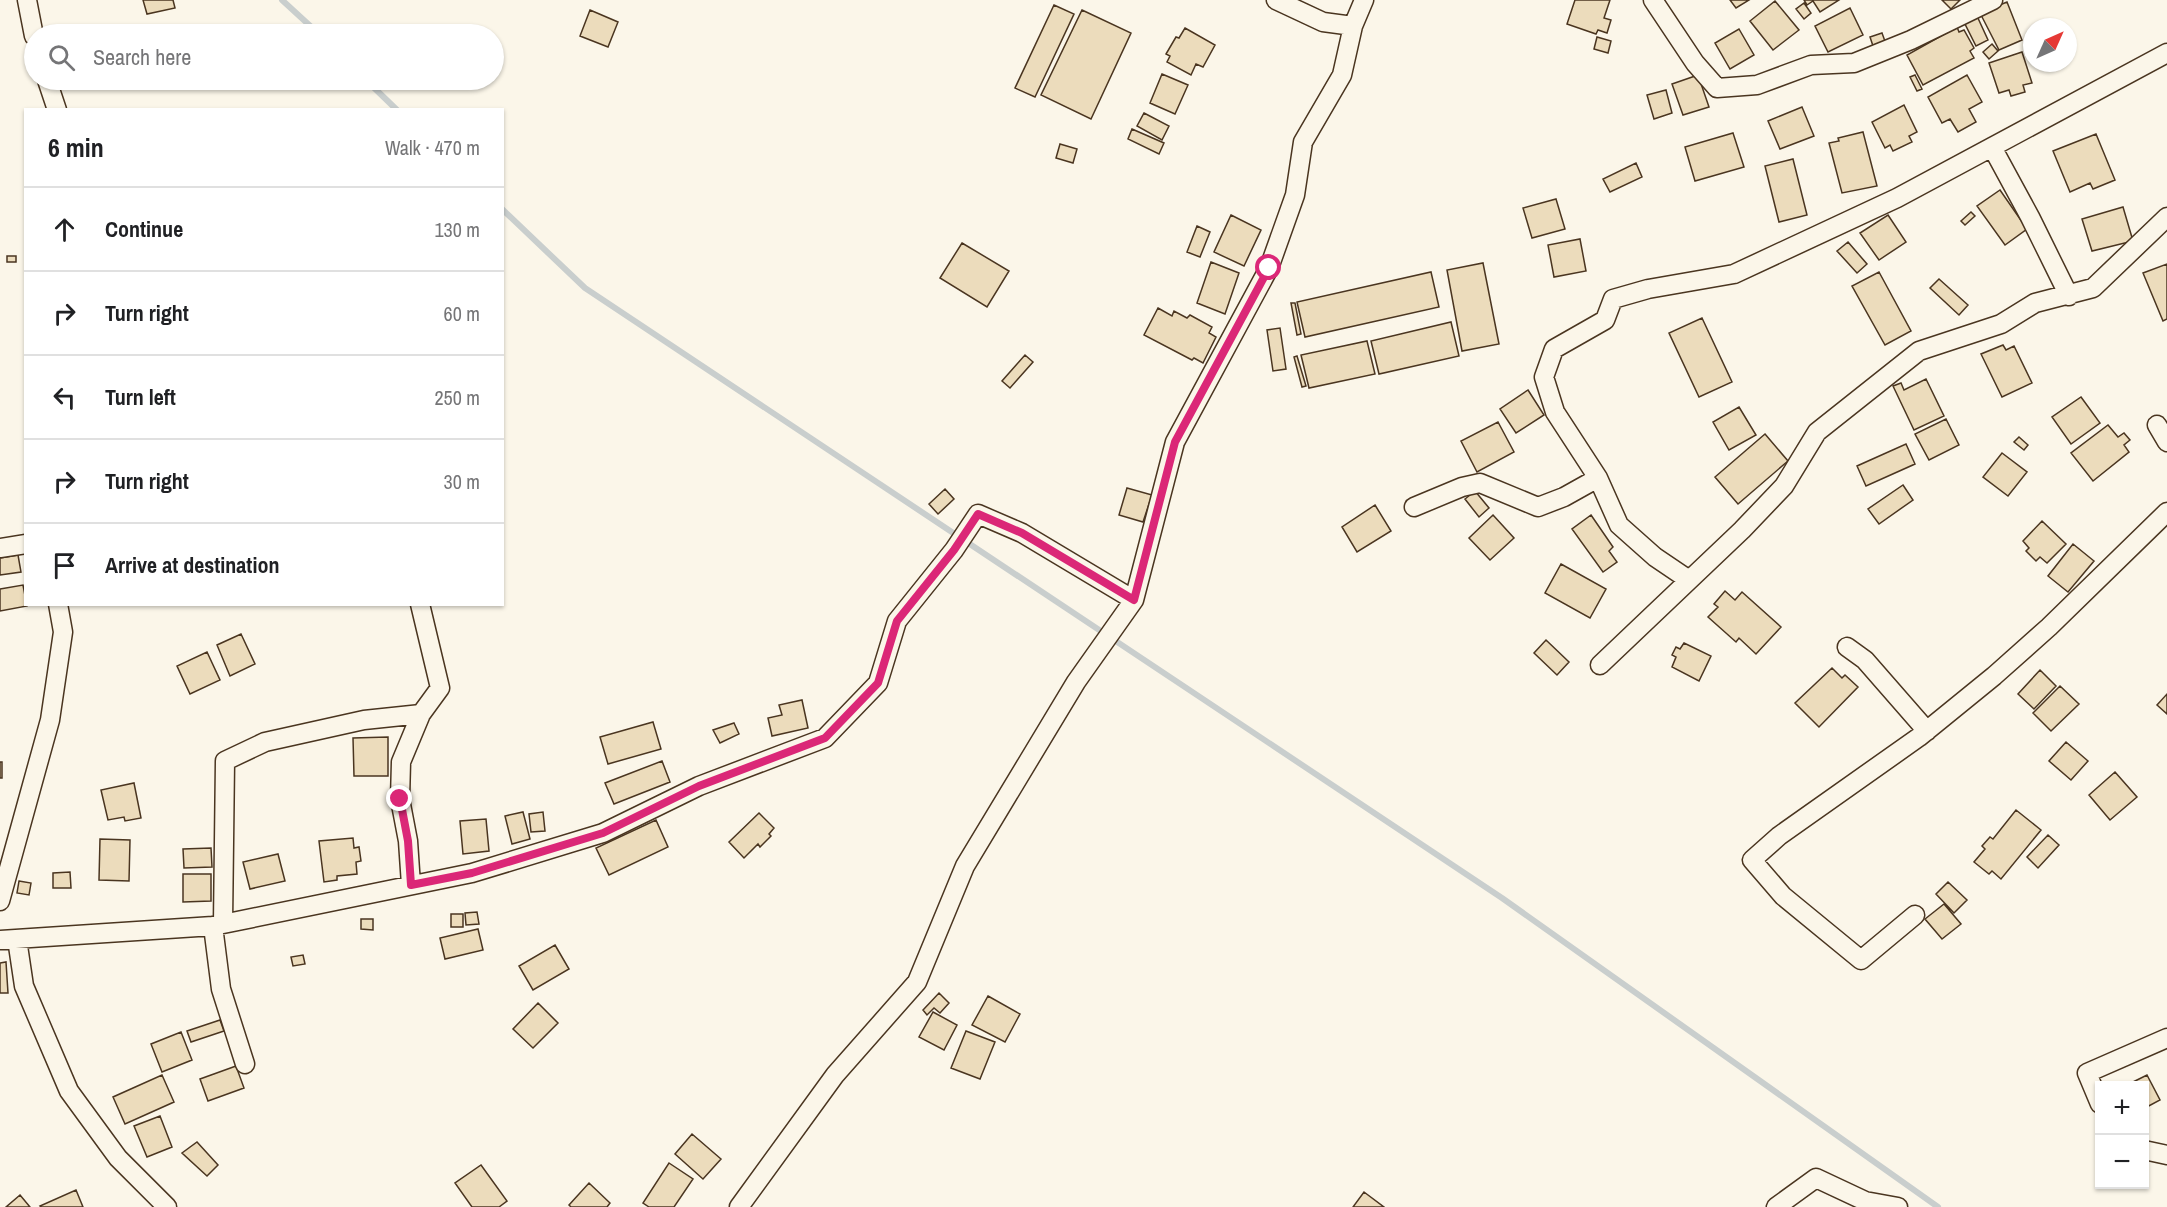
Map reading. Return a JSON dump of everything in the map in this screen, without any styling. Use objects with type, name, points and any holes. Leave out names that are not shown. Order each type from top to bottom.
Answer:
[{"type":"street","points":[[27,0],[32,24]]},
{"type":"street","points":[[1276,0],[1323,22],[1353,26]]},
{"type":"street","points":[[739,1207],[835,1076],[917,982],[964,866],[1076,682],[1134,600],[1175,442],[1269,268],[1295,195],[1303,142],[1342,75],[1353,26],[1364,0]]},
{"type":"street","points":[[1653,0],[1695,63],[1717,88],[1757,85],[1811,65],[1854,63],[1911,40],[1993,0]]},
{"type":"street","points":[[1689,580],[1655,557],[1619,525],[1598,478],[1555,412],[1544,377],[1554,349],[1605,320],[1613,299],[1648,289],[1734,274],[1897,198],[2167,53]]},
{"type":"street","points":[[50,90],[56,108]]},
{"type":"street","points":[[1992,147],[2069,296]]},
{"type":"street","points":[[1600,665],[1784,486],[1817,432],[1919,351],[2001,324],[2035,303],[2093,288],[2167,217]]},
{"type":"street","points":[[2157,425],[2167,442]]},
{"type":"street","points":[[1414,507],[1462,487],[1480,483],[1538,507],[1564,497],[1598,478]]},
{"type":"street","points":[[1915,915],[1861,960],[1784,896],[1752,860],[1779,836],[1927,731],[2049,627],[2167,513]]},
{"type":"street","points":[[167,1207],[118,1158],[69,1091],[24,986],[8,940],[218,924],[472,873],[603,833],[699,786],[825,738],[878,683],[897,621],[954,550],[978,514],[1022,533],[1134,600]]},
{"type":"street","points":[[0,548],[24,544]]},
{"type":"street","points":[[0,901],[50,720],[63,632],[58,606]]},
{"type":"street","points":[[411,885],[408,841],[400,799],[401,762],[421,714],[440,688],[420,606]]},
{"type":"street","points":[[1846,647],[1864,660],[1927,731]]},
{"type":"street","points":[[245,1064],[221,989],[218,924],[225,761],[266,742],[364,720],[421,714]]},
{"type":"street","points":[[2095,1092],[2087,1073],[2167,1038]]},
{"type":"street","points":[[2149,1151],[2167,1155]]},
{"type":"street","points":[[1776,1207],[1816,1178],[1864,1202],[1898,1207]]},
{"type":"building","points":[[143,0],[173,0],[175,8],[147,14]]},
{"type":"building","points":[[1575,0],[1610,0],[1604,18],[1611,20],[1607,33],[1598,30],[1596,34],[1567,24]]},
{"type":"building","points":[[1730,0],[1749,0],[1736,8]]},
{"type":"building","points":[[1804,0],[1839,0],[1820,12],[1813,1],[1807,5]]},
{"type":"building","points":[[1942,0],[1960,0],[1951,9]]},
{"type":"building","points":[[1775,1],[1799,30],[1773,50],[1750,21]]},
{"type":"building","points":[[2007,2],[2022,40],[1999,50],[1980,13]]},
{"type":"building","points":[[1804,3],[1811,13],[1804,19],[1796,9]]},
{"type":"building","points":[[1054,5],[1074,14],[1035,97],[1015,88]]},
{"type":"building","points":[[1850,8],[1863,35],[1828,52],[1815,26]]},
{"type":"building","points":[[590,10],[618,22],[608,47],[580,36]]},
{"type":"building","points":[[1082,10],[1131,33],[1091,119],[1041,95]]},
{"type":"building","points":[[1977,16],[1988,40],[1976,46],[1964,22]]},
{"type":"building","points":[[1957,27],[1959,32],[1964,30],[1974,48],[1970,51],[1974,58],[1923,85],[1907,55]]},
{"type":"building","points":[[1185,28],[1215,45],[1203,67],[1196,64],[1191,75],[1167,62],[1170,56],[1166,54],[1176,37],[1179,38]]},
{"type":"building","points":[[1739,29],[1754,55],[1730,69],[1715,43]]},
{"type":"building","points":[[1882,33],[1886,44],[1874,49],[1870,37]]},
{"type":"building","points":[[1597,37],[1611,41],[1608,53],[1594,49]]},
{"type":"building","points":[[1992,44],[1998,51],[1989,59],[1983,52]]},
{"type":"building","points":[[2022,52],[2023,72],[2028,72],[2032,83],[2023,85],[2025,92],[2011,96],[2009,90],[1999,93],[1989,63]]},
{"type":"building","points":[[1162,74],[1188,85],[1175,114],[1150,103]]},
{"type":"building","points":[[1698,75],[1709,107],[1683,115],[1672,84]]},
{"type":"building","points":[[1915,75],[1922,89],[1917,91],[1910,77]]},
{"type":"building","points":[[1967,75],[1982,102],[1969,109],[1976,122],[1958,132],[1950,119],[1942,123],[1928,97]]},
{"type":"building","points":[[1666,90],[1672,113],[1654,119],[1647,95]]},
{"type":"building","points":[[1904,105],[1917,132],[1909,136],[1912,142],[1893,151],[1890,145],[1885,148],[1872,122]]},
{"type":"building","points":[[1802,107],[1814,136],[1780,149],[1768,121]]},
{"type":"building","points":[[1144,113],[1169,126],[1162,140],[1137,126]]},
{"type":"building","points":[[1132,129],[1164,143],[1159,154],[1128,139]]},
{"type":"building","points":[[1863,132],[1877,186],[1842,193],[1829,143],[1839,141],[1838,138]]},
{"type":"building","points":[[1733,133],[1744,167],[1695,181],[1685,147]]},
{"type":"building","points":[[2096,134],[2115,180],[2093,189],[2090,183],[2070,192],[2053,151]]},
{"type":"building","points":[[1060,144],[1077,149],[1073,163],[1056,158]]},
{"type":"building","points":[[1793,159],[1807,215],[1779,222],[1765,166]]},
{"type":"building","points":[[1636,163],[1642,177],[1610,192],[1603,179]]},
{"type":"building","points":[[2000,190],[2027,229],[2005,245],[1977,206]]},
{"type":"building","points":[[1556,199],[1565,229],[1532,238],[1523,208]]},
{"type":"building","points":[[2123,207],[2133,241],[2092,251],[2082,219]]},
{"type":"building","points":[[1971,212],[1975,216],[1965,225],[1961,221]]},
{"type":"building","points":[[1231,215],[1261,230],[1244,266],[1214,252]]},
{"type":"building","points":[[1888,215],[1906,242],[1879,260],[1860,233]]},
{"type":"building","points":[[1197,226],[1210,232],[1200,257],[1187,252]]},
{"type":"building","points":[[1580,239],[1586,271],[1554,277],[1548,245]]},
{"type":"building","points":[[1848,242],[1867,264],[1857,273],[1837,251]]},
{"type":"building","points":[[962,243],[1009,271],[987,307],[940,278]]},
{"type":"building","points":[[7,256],[16,256],[16,262],[7,262]]},
{"type":"building","points":[[1211,262],[1239,273],[1225,314],[1197,303]]},
{"type":"building","points":[[1483,263],[1499,344],[1462,351],[1447,270]]},
{"type":"building","points":[[2167,264],[2167,319],[2163,321],[2143,273]]},
{"type":"building","points":[[1431,272],[1439,307],[1305,337],[1297,302]]},
{"type":"building","points":[[1879,272],[1911,331],[1885,345],[1852,286]]},
{"type":"building","points":[[1939,279],[1968,305],[1959,315],[1930,288]]},
{"type":"building","points":[[1291,303],[1295,303],[1301,334],[1297,335]]},
{"type":"building","points":[[1158,308],[1172,316],[1174,311],[1187,318],[1190,315],[1212,327],[1209,333],[1216,337],[1203,363],[1194,358],[1192,360],[1144,335]]},
{"type":"building","points":[[1702,318],[1732,382],[1699,397],[1669,333]]},
{"type":"building","points":[[1451,322],[1459,356],[1379,374],[1371,341]]},
{"type":"building","points":[[1280,328],[1286,369],[1273,371],[1267,330]]},
{"type":"building","points":[[1367,341],[1375,374],[1309,388],[1301,355]]},
{"type":"building","points":[[2003,345],[2006,350],[2014,346],[2032,383],[2002,397],[1981,354]]},
{"type":"building","points":[[1025,355],[1033,362],[1010,388],[1002,381]]},
{"type":"building","points":[[1297,356],[1306,386],[1302,387],[1294,357]]},
{"type":"building","points":[[1926,379],[1944,416],[1914,430],[1893,386],[1901,383],[1904,390]]},
{"type":"building","points":[[1528,390],[1544,415],[1516,433],[1500,409]]},
{"type":"building","points":[[2081,397],[2100,423],[2071,444],[2052,417]]},
{"type":"building","points":[[1739,407],[1756,435],[1729,450],[1713,422]]},
{"type":"building","points":[[1946,419],[1959,445],[1929,460],[1915,434]]},
{"type":"building","points":[[1498,422],[1514,452],[1477,472],[1461,441]]},
{"type":"building","points":[[2108,425],[2118,437],[2124,433],[2130,440],[2124,445],[2129,452],[2093,481],[2071,453]]},
{"type":"building","points":[[1765,434],[1788,461],[1738,504],[1715,477]]},
{"type":"building","points":[[2019,437],[2028,445],[2024,450],[2014,442]]},
{"type":"building","points":[[1906,444],[1915,464],[1866,486],[1857,466]]},
{"type":"building","points":[[2002,453],[2027,472],[2008,496],[1983,477]]},
{"type":"building","points":[[1903,485],[1913,500],[1879,524],[1868,509]]},
{"type":"building","points":[[1127,488],[1152,495],[1143,522],[1119,515]]},
{"type":"building","points":[[945,489],[954,499],[938,514],[929,504]]},
{"type":"building","points":[[1475,491],[1489,508],[1479,517],[1465,499]]},
{"type":"building","points":[[1375,505],[1391,531],[1357,552],[1342,527]]},
{"type":"building","points":[[1493,515],[1514,538],[1490,560],[1469,538]]},
{"type":"building","points":[[1591,515],[1613,547],[1609,551],[1617,562],[1603,572],[1572,529]]},
{"type":"building","points":[[2042,521],[2066,544],[2047,563],[2040,557],[2036,561],[2026,551],[2029,548],[2023,541]]},
{"type":"building","points":[[2073,544],[2094,561],[2068,592],[2048,576]]},
{"type":"building","points":[[18,555],[21,572],[0,575],[0,558]]},
{"type":"building","points":[[1561,564],[1606,589],[1590,618],[1545,593]]},
{"type":"building","points":[[23,585],[24,606],[27,606],[0,611],[0,589]]},
{"type":"building","points":[[1725,591],[1735,600],[1742,592],[1781,627],[1756,654],[1739,638],[1736,642],[1708,617],[1718,607],[1714,604]]},
{"type":"building","points":[[241,634],[255,664],[230,676],[217,645]]},
{"type":"building","points":[[1546,640],[1569,662],[1557,675],[1534,653]]},
{"type":"building","points":[[1684,643],[1711,656],[1699,681],[1672,667],[1676,657],[1672,655],[1676,647],[1680,649]]},
{"type":"building","points":[[207,652],[220,680],[190,694],[177,666]]},
{"type":"building","points":[[1832,668],[1842,678],[1845,675],[1858,687],[1819,727],[1795,703]]},
{"type":"building","points":[[2040,670],[2056,686],[2034,709],[2018,694]]},
{"type":"building","points":[[2060,686],[2079,704],[2051,731],[2033,713]]},
{"type":"building","points":[[2167,694],[2167,714],[2157,705]]},
{"type":"building","points":[[802,700],[808,728],[772,736],[768,718],[782,715],[779,705]]},
{"type":"building","points":[[653,722],[661,749],[608,764],[600,737]]},
{"type":"building","points":[[734,723],[739,734],[720,743],[713,730]]},
{"type":"building","points":[[388,737],[388,776],[354,776],[353,738]]},
{"type":"building","points":[[2066,742],[2088,761],[2071,780],[2049,761]]},
{"type":"building","points":[[662,761],[670,782],[614,804],[605,783]]},
{"type":"building","points":[[0,762],[2,762],[2,778],[0,778]]},
{"type":"building","points":[[2115,772],[2137,797],[2110,820],[2089,795]]},
{"type":"building","points":[[134,783],[141,818],[125,821],[124,817],[108,820],[101,790]]},
{"type":"building","points":[[2016,810],[2041,830],[2001,879],[1992,871],[1989,874],[1974,862],[1985,849],[1982,846],[1990,837],[1993,839]]},
{"type":"building","points":[[523,812],[530,839],[512,844],[505,816]]},
{"type":"building","points":[[543,812],[545,831],[531,832],[529,814]]},
{"type":"building","points":[[759,813],[774,828],[769,834],[771,836],[760,847],[758,844],[744,858],[729,842]]},
{"type":"building","points":[[486,819],[489,851],[463,854],[460,821]]},
{"type":"building","points":[[656,820],[668,847],[609,875],[596,848]]},
{"type":"building","points":[[2048,835],[2059,845],[2038,868],[2027,857]]},
{"type":"building","points":[[353,838],[354,848],[359,847],[361,861],[356,862],[357,874],[337,876],[337,880],[324,882],[319,841]]},
{"type":"building","points":[[100,839],[130,840],[129,881],[99,880]]},
{"type":"building","points":[[211,848],[212,867],[184,868],[183,849]]},
{"type":"building","points":[[278,854],[285,881],[250,889],[243,862]]},
{"type":"building","points":[[70,872],[71,888],[53,888],[53,873]]},
{"type":"building","points":[[183,874],[211,874],[211,901],[183,902]]},
{"type":"building","points":[[19,881],[31,883],[29,895],[17,893]]},
{"type":"building","points":[[1948,882],[1967,900],[1954,913],[1936,894]]},
{"type":"building","points":[[1944,904],[1961,924],[1942,939],[1925,919]]},
{"type":"building","points":[[477,912],[479,924],[466,925],[465,913]]},
{"type":"building","points":[[451,914],[463,914],[463,927],[451,927]]},
{"type":"building","points":[[361,919],[373,919],[373,930],[361,929]]},
{"type":"building","points":[[478,929],[483,950],[445,959],[440,938]]},
{"type":"building","points":[[555,945],[569,969],[533,990],[519,966]]},
{"type":"building","points":[[303,955],[305,964],[293,966],[291,957]]},
{"type":"building","points":[[6,962],[8,993],[0,993],[0,963]]},
{"type":"building","points":[[939,993],[949,1003],[940,1013],[934,1008],[927,1015],[923,1010]]},
{"type":"building","points":[[988,996],[1020,1014],[1005,1042],[972,1025]]},
{"type":"building","points":[[538,1003],[558,1023],[533,1048],[513,1029]]},
{"type":"building","points":[[933,1012],[957,1025],[944,1050],[919,1037]]},
{"type":"building","points":[[220,1020],[224,1031],[191,1042],[187,1031]]},
{"type":"building","points":[[966,1031],[995,1042],[980,1079],[951,1068]]},
{"type":"building","points":[[181,1032],[192,1060],[162,1072],[151,1044]]},
{"type":"building","points":[[236,1066],[244,1088],[208,1101],[200,1079]]},
{"type":"building","points":[[162,1075],[174,1102],[125,1124],[113,1097]]},
{"type":"building","points":[[2147,1075],[2160,1100],[2149,1106],[2149,1081],[2135,1081]]},
{"type":"building","points":[[160,1116],[172,1147],[147,1157],[134,1126]]},
{"type":"building","points":[[692,1134],[721,1159],[703,1179],[675,1154]]},
{"type":"building","points":[[197,1142],[218,1165],[207,1176],[182,1153]]},
{"type":"building","points":[[669,1163],[693,1179],[674,1207],[649,1207],[643,1203]]},
{"type":"building","points":[[481,1165],[507,1201],[499,1207],[472,1207],[455,1183]]},
{"type":"building","points":[[589,1183],[610,1203],[607,1207],[571,1207],[569,1205]]},
{"type":"building","points":[[76,1190],[83,1207],[40,1206]]},
{"type":"building","points":[[1364,1192],[1384,1207],[1353,1207]]},
{"type":"building","points":[[20,1195],[30,1207],[6,1207]]},
{"type":"waterway","points":[[282,0],[308,24]]},
{"type":"waterway","points":[[376,90],[395,108]]},
{"type":"waterway","points":[[504,211],[585,288],[1502,898],[1938,1207]]},
{"type":"route","points":[[400,799],[408,841],[411,885],[472,873],[603,833],[699,786],[825,738],[878,683],[897,621],[954,550],[978,514],[1022,533],[1134,600],[1175,442],[1269,268]]}]
